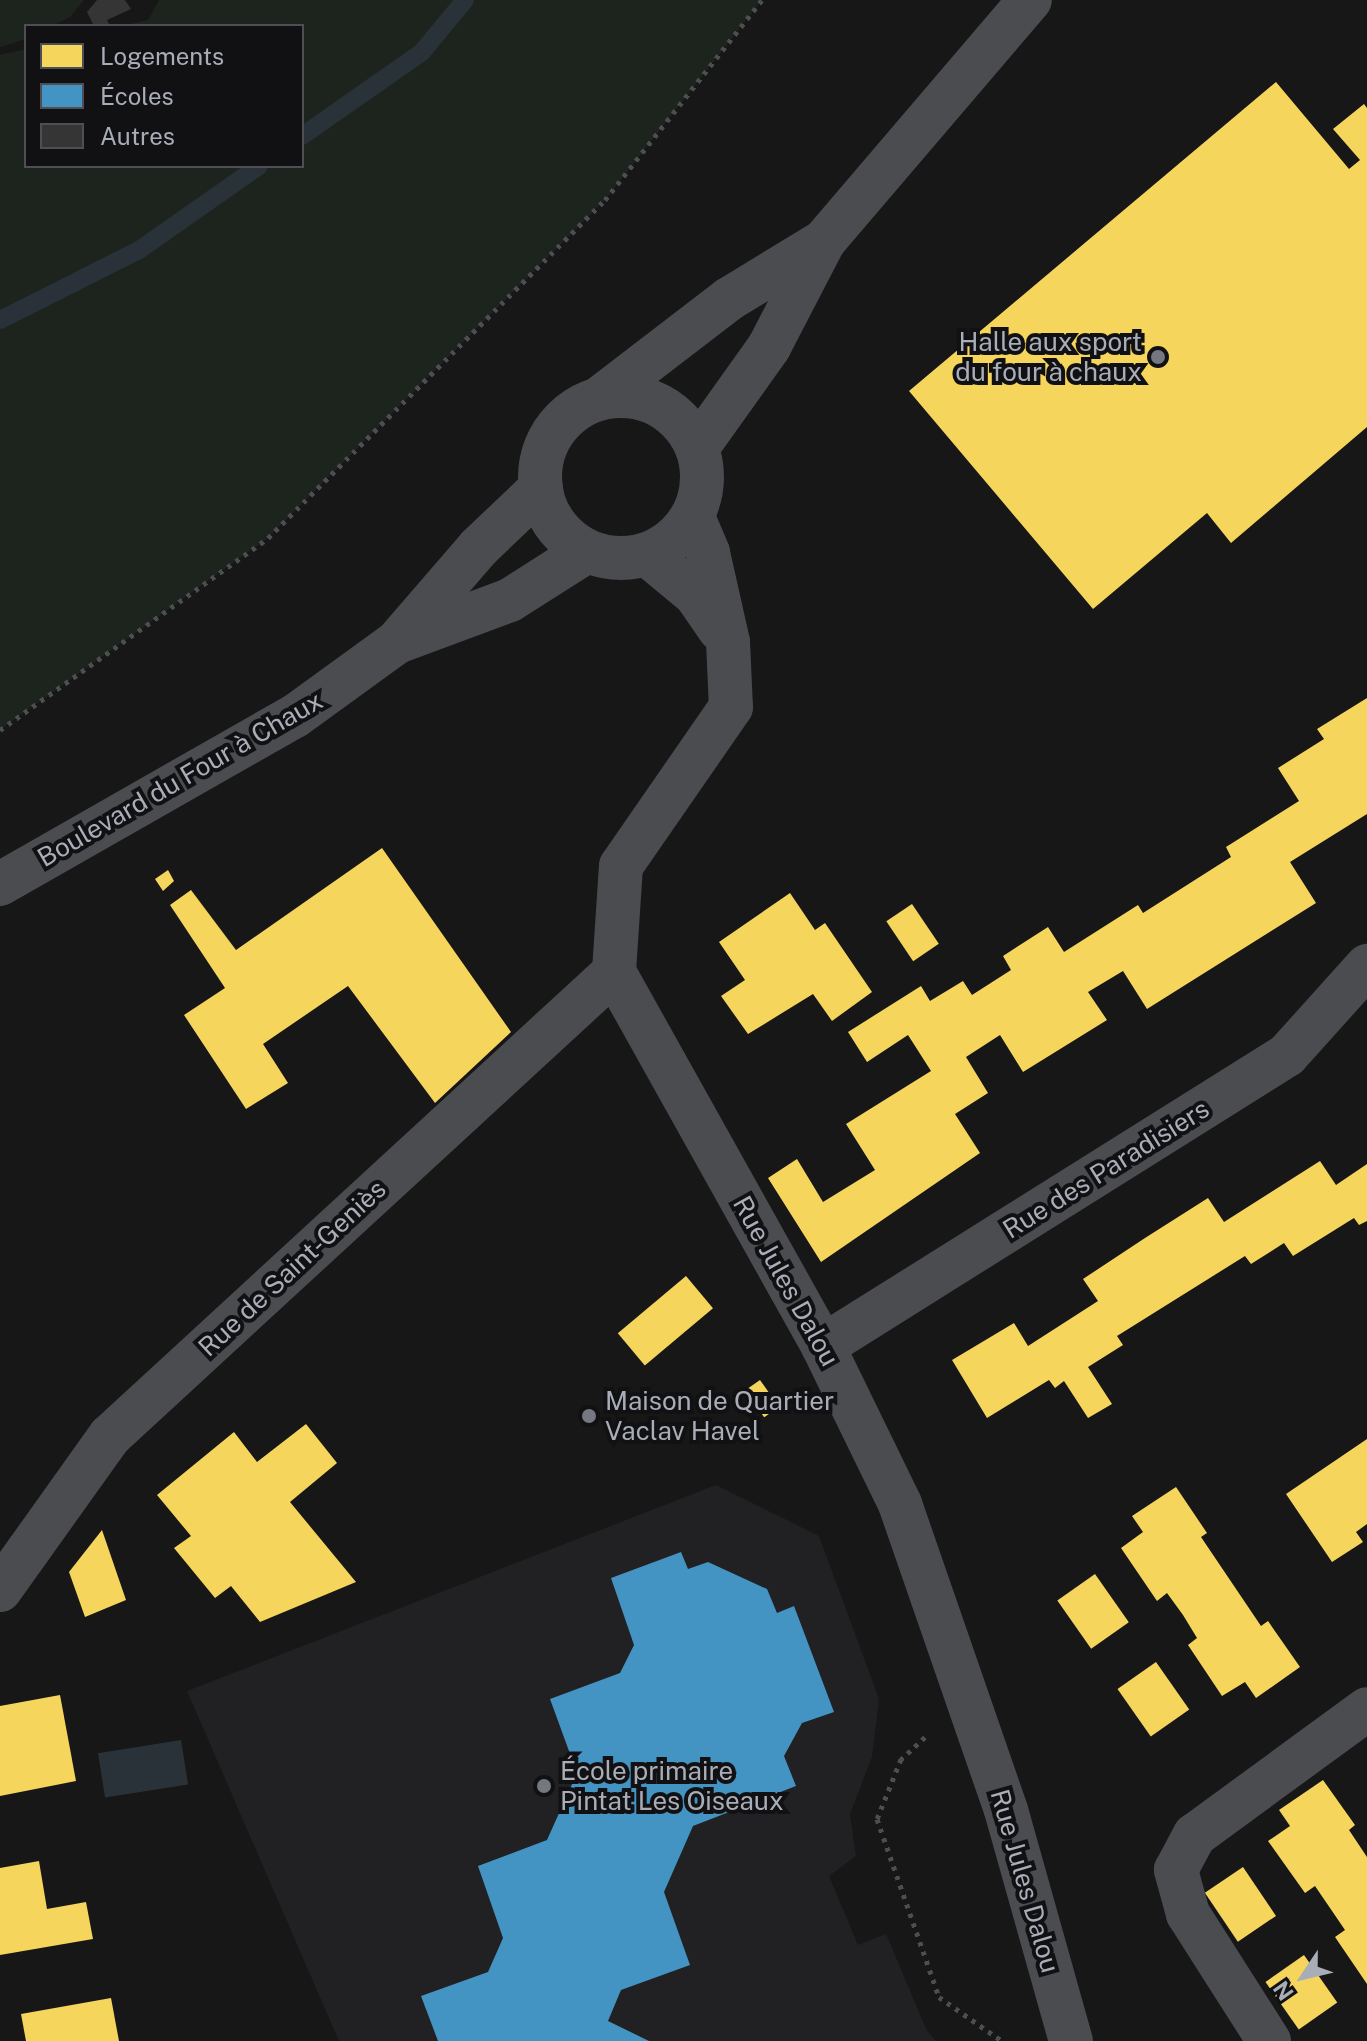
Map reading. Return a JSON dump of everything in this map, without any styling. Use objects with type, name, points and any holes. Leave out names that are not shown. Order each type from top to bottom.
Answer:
[{"type":"street","points":[[697,448],[769,347],[824,241],[1030,0]]},
{"type":"street","points":[[600,398],[647,399],[685,427],[697,448],[703,471],[693,517],[681,533],[648,555],[607,558],[587,551],[565,536],[548,514],[541,488],[540,465],[560,423],[600,398],[729,299],[824,241]]},
{"type":"street","name":"Boulevard du Four à Chaux","points":[[0,884],[295,716],[397,642],[478,548],[541,488]]},
{"type":"street","points":[[614,972],[621,866],[731,707],[728,642],[708,553],[693,517]]},
{"type":"street","name":"Boulevard du Four à Chaux","points":[[397,642],[510,600],[587,551]]},
{"type":"street","points":[[648,555],[696,595],[728,642]]},
{"type":"street","name":"Rue des Paradisiers","points":[[823,1346],[1287,1055],[1367,966]]},
{"type":"street","name":"Rue Jules Dalou","points":[[614,972],[823,1346],[900,1504],[969,1695],[1071,2041]]},
{"type":"street","name":"Rue de Saint-Geniès","points":[[0,1590],[110,1436],[614,972]]},
{"type":"street","points":[[1269,2041],[1188,1914],[1176,1870],[1195,1835],[1367,1709]]},
{"type":"path","points":[[0,730],[268,538],[605,200],[762,0]]},
{"type":"path","points":[[969,1695],[901,1759],[877,1819],[939,1997],[1002,2041]]},
{"type":"shaded area","points":[[0,0],[84,0],[70,17],[56,24],[24,24],[24,40],[0,47]]},
{"type":"shaded area","points":[[159,0],[762,0],[605,200],[268,538],[0,730],[0,55],[24,49],[24,168],[304,168],[304,24],[131,24],[148,20]]},
{"type":"shaded area","name":"École primaire Pintat Les Oiseaux","points":[[716,1485],[819,1536],[879,1699],[872,1757],[850,1814],[856,1856],[829,1876],[858,1945],[886,1934],[927,2031],[936,2041],[339,2041],[187,1691]]},
{"type":"shaded area","points":[[181,1740],[188,1784],[105,1798],[98,1753]]},
{"type":"building: Logements","name":"Halle aux sport du four à chaux","points":[[1276,82],[1349,169],[1360,160],[1333,129],[1364,104],[1367,108],[1367,427],[1231,543],[1207,513],[1093,609],[909,391]]},
{"type":"building: Logements","points":[[1367,698],[1367,814],[1290,862],[1316,903],[1147,1009],[1123,971],[1088,992],[1107,1020],[1023,1072],[1000,1035],[966,1057],[988,1093],[955,1114],[980,1153],[821,1262],[768,1178],[797,1159],[823,1202],[875,1170],[846,1124],[931,1071],[908,1035],[867,1062],[848,1032],[921,986],[930,1001],[963,981],[972,995],[1011,970],[1003,956],[1048,927],[1064,952],[1138,905],[1143,913],[1231,857],[1226,847],[1299,801],[1278,768],[1324,739],[1317,729]]},
{"type":"building: Logements","points":[[382,848],[511,1032],[435,1103],[348,986],[263,1044],[288,1083],[246,1109],[184,1015],[225,988],[170,905],[191,890],[236,950]]},
{"type":"building: Logements","points":[[168,870],[174,881],[163,891],[155,879]]},
{"type":"building: Logements","points":[[790,893],[815,930],[825,923],[872,992],[832,1021],[813,994],[748,1034],[721,996],[745,980],[719,942]]},
{"type":"building: Logements","points":[[912,904],[939,944],[913,961],[886,921]]},
{"type":"building: Logements","points":[[1320,1161],[1336,1185],[1367,1164],[1367,1221],[1359,1225],[1354,1218],[1293,1256],[1284,1243],[1251,1264],[1245,1256],[1117,1336],[1123,1345],[1088,1367],[1112,1404],[1088,1418],[1064,1381],[1055,1388],[1049,1380],[987,1418],[952,1360],[1014,1323],[1028,1346],[1098,1301],[1083,1279],[1208,1198],[1224,1222]]},
{"type":"building: Logements","points":[[686,1276],[713,1308],[645,1365],[618,1333]]},
{"type":"building: Logements","points":[[760,1380],[779,1407],[764,1417],[745,1390]]},
{"type":"building: Logements","points":[[306,1424],[337,1463],[290,1502],[356,1582],[260,1622],[231,1586],[215,1598],[174,1548],[191,1536],[157,1495],[234,1432],[257,1462]]},
{"type":"building: Logements","points":[[1367,1439],[1367,1524],[1356,1532],[1363,1542],[1332,1562],[1286,1494]]},
{"type":"building: Logements","points":[[1176,1487],[1207,1533],[1201,1537],[1261,1626],[1268,1621],[1300,1667],[1256,1698],[1245,1682],[1222,1696],[1188,1645],[1197,1638],[1183,1615],[1167,1593],[1157,1601],[1121,1548],[1143,1532],[1132,1516]]},
{"type":"building: Logements","points":[[102,1530],[126,1600],[85,1617],[69,1572]]},
{"type":"building: Logements","points":[[1095,1574],[1129,1622],[1091,1649],[1057,1600]]},
{"type":"building: Logements","points":[[1156,1662],[1189,1710],[1151,1736],[1117,1689]]},
{"type":"building: Logements","points":[[60,1695],[76,1781],[0,1796],[0,1706]]},
{"type":"building: Logements","points":[[1323,1780],[1355,1825],[1349,1830],[1367,1857],[1367,1984],[1335,1937],[1345,1930],[1315,1886],[1305,1893],[1268,1841],[1290,1826],[1279,1810]]},
{"type":"building: Logements","points":[[39,1861],[47,1909],[86,1902],[93,1939],[0,1955],[0,1868]]},
{"type":"building: Logements","points":[[1243,1867],[1276,1916],[1238,1942],[1205,1893]]},
{"type":"building: Logements","points":[[1304,1955],[1337,2003],[1299,2029],[1265,1982]]},
{"type":"building: Logements","points":[[111,1998],[119,2041],[26,2041],[21,2014]]},
{"type":"building: Écoles","points":[[681,1552],[688,1569],[708,1562],[767,1589],[777,1613],[794,1606],[834,1712],[802,1723],[784,1756],[796,1786],[693,1826],[664,1892],[690,1965],[621,1990],[608,2021],[649,2041],[438,2041],[421,1996],[488,1972],[503,1938],[478,1866],[547,1840],[577,1773],[550,1699],[620,1673],[634,1645],[611,1578]]},
{"type":"building: Autres","points":[[97,0],[125,0],[131,9],[107,20],[109,24],[93,24],[87,12]]},
{"type":"waterway","points":[[304,135],[422,52],[465,0]]},
{"type":"waterway","points":[[0,320],[139,250],[256,168]]},
{"type":"place","name":"Halle aux sport du four à chaux","points":[[1158,357]]},
{"type":"place","name":"Maison de Quartier Vaclav Havel","points":[[589,1416]]},
{"type":"place","name":"École primaire Pintat Les Oiseaux","points":[[544,1786]]}]
